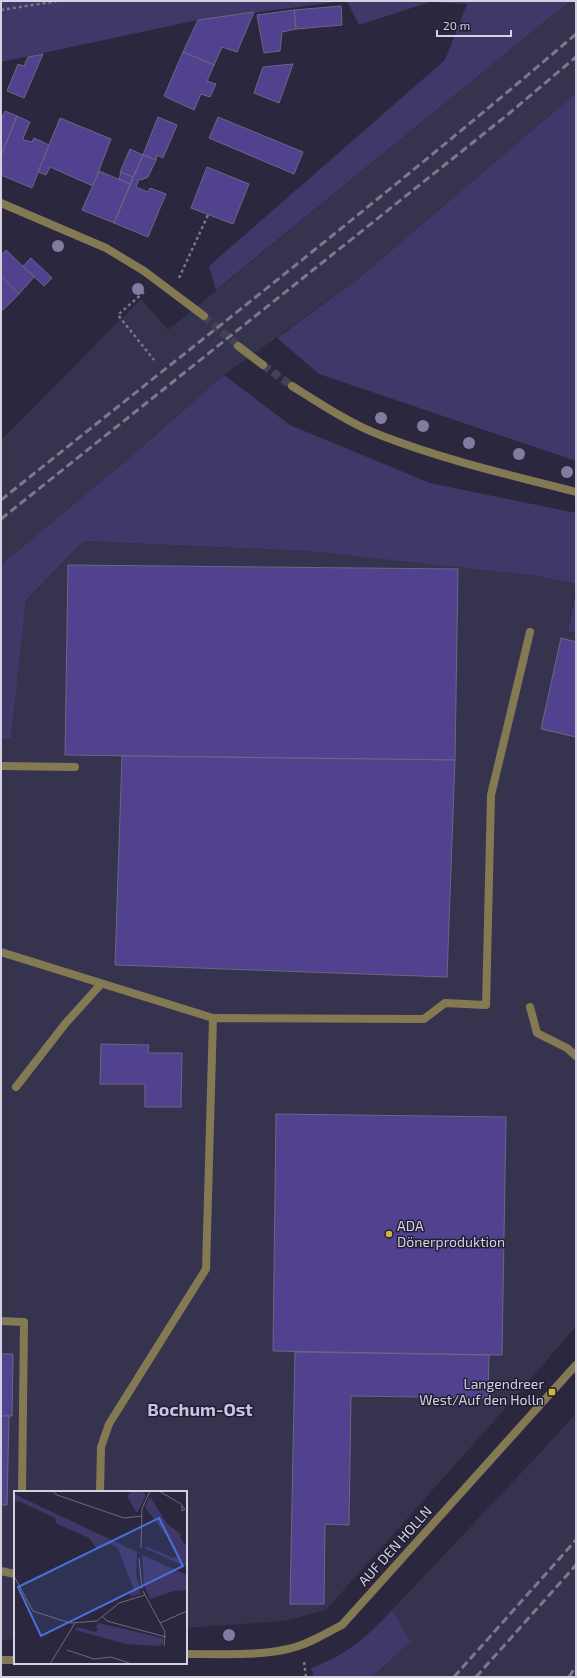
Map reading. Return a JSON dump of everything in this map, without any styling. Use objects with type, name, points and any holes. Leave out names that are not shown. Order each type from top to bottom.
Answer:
[{"type":"street","points":[[1,203],[106,248],[157,280],[204,316]]},
{"type":"street","points":[[238,346],[263,366]]},
{"type":"street","points":[[292,386],[321,404],[379,435],[452,460],[576,492]]},
{"type":"street","points":[[1,952],[213,1018],[424,1019],[444,1003],[486,1005],[491,795],[530,632]]},
{"type":"street","points":[[1,766],[75,767]]},
{"type":"street","points":[[16,1087],[65,1024],[101,984]]},
{"type":"street","points":[[530,1007],[537,1033],[566,1048],[576,1056]]},
{"type":"street","points":[[100,1491],[100,1447],[109,1424],[206,1269],[213,1018]]},
{"type":"street","points":[[1,1321],[24,1322],[22,1491]]},
{"type":"street","name":"AUF DEN HOLLN","points":[[187,1654],[254,1652],[287,1649],[302,1645],[342,1625],[576,1365]]},
{"type":"street","points":[[1,1571],[14,1574]]},
{"type":"street","points":[[1,1660],[14,1660]]},
{"type":"path","points":[[1,10],[58,1]]},
{"type":"path","points":[[172,293],[208,215]]},
{"type":"path","points":[[154,360],[118,315],[157,280]]},
{"type":"shaded area","points":[[1,1],[343,1],[198,20],[1,62]]},
{"type":"shaded area","points":[[347,1],[570,1],[216,290],[209,266],[445,60],[467,4],[430,2],[359,25]]},
{"type":"shaded area","points":[[570,1],[576,1],[576,93],[358,279],[224,375],[126,461],[1,565],[1,440],[141,299],[168,330]]},
{"type":"shaded area","points":[[576,93],[576,461],[319,374],[277,338],[358,279]]},
{"type":"shaded area","points":[[224,375],[290,425],[430,483],[576,513],[576,584],[538,576],[307,551],[84,541],[26,600],[11,738],[1,740],[1,565],[126,461]]},
{"type":"shaded area","points":[[84,541],[307,551],[538,576],[576,584],[568,631],[576,633],[576,1326],[525,1386],[326,1610],[284,1621],[187,1628],[187,1491],[14,1491],[14,1639],[1,1640],[1,740],[11,738],[26,600]]},
{"type":"shaded area","points":[[576,590],[576,633],[568,631]]},
{"type":"shaded area","points":[[576,1413],[576,1677],[372,1677],[411,1641],[392,1610]]},
{"type":"shaded area","points":[[392,1610],[411,1641],[372,1677],[314,1677],[311,1668],[336,1657],[356,1644]]},
{"type":"building","points":[[341,6],[342,25],[296,29],[294,10]]},
{"type":"building","points":[[294,10],[296,29],[282,32],[280,51],[264,53],[257,15]]},
{"type":"building","points":[[254,12],[237,52],[222,47],[214,65],[183,52],[198,20]]},
{"type":"building","points":[[183,52],[214,65],[207,81],[216,84],[210,97],[201,94],[194,110],[164,96]]},
{"type":"building","points":[[43,54],[24,98],[7,91],[18,64],[24,66],[28,57]]},
{"type":"building","points":[[293,64],[279,103],[254,93],[263,67]]},
{"type":"building","points":[[5,111],[17,116],[1,156],[1,120]]},
{"type":"building","points":[[17,116],[30,122],[23,138],[24,140],[32,142],[34,138],[49,145],[32,188],[1,175],[1,156]]},
{"type":"building","points":[[158,117],[177,125],[163,158],[157,155],[156,160],[143,155]]},
{"type":"building","points":[[218,117],[303,152],[294,174],[209,138]]},
{"type":"building","points":[[60,118],[111,139],[93,186],[50,167],[46,175],[38,172]]},
{"type":"building","points":[[130,149],[143,155],[133,177],[120,172]]},
{"type":"building","points":[[143,155],[156,160],[148,177],[141,180],[139,179],[136,187],[148,192],[150,188],[166,194],[148,237],[114,223]]},
{"type":"building","points":[[207,167],[249,184],[233,224],[191,208]]},
{"type":"building","points":[[99,171],[130,184],[114,223],[82,210]]},
{"type":"building","points":[[121,172],[133,177],[130,184],[119,179]]},
{"type":"building","points":[[6,250],[34,277],[19,294],[1,276],[1,255]]},
{"type":"building","points":[[31,258],[52,278],[44,286],[23,266]]},
{"type":"building","points":[[1,276],[19,294],[3,310],[1,309]]},
{"type":"building","points":[[68,565],[458,569],[455,760],[65,755]]},
{"type":"building","points":[[561,638],[576,642],[576,737],[541,729]]},
{"type":"building","points":[[122,756],[455,760],[447,977],[115,965]]},
{"type":"building","points":[[101,1044],[149,1045],[148,1053],[182,1053],[181,1107],[145,1107],[145,1084],[100,1084]]},
{"type":"building","name":"ADA Dönerproduktion","points":[[276,1114],[506,1117],[502,1355],[273,1351]]},
{"type":"building","points":[[295,1352],[489,1355],[488,1398],[351,1396],[349,1525],[325,1524],[324,1604],[290,1604]]},
{"type":"building","points":[[1,1354],[13,1354],[12,1416],[1,1416]]},
{"type":"building","points":[[1,1416],[9,1416],[7,1505],[1,1505]]},
{"type":"tunnel","points":[[204,316],[238,346]]},
{"type":"tunnel","points":[[263,365],[292,386]]},
{"type":"railway","points":[[1,500],[363,211],[576,34]]},
{"type":"railway","points":[[1,519],[506,116],[576,57]]},
{"type":"railway","points":[[454,1677],[576,1540]]},
{"type":"railway","points":[[476,1677],[576,1565]]},
{"type":"railway","points":[[569,1677],[576,1666]]},
{"type":"place","name":"ADA Dönerproduktion","points":[[389,1234]]},
{"type":"place","name":"Langendreer West/Auf den Holln","points":[[552,1392]]},
{"type":"district","name":"Bochum-Ost","points":[[200,1410]]}]
